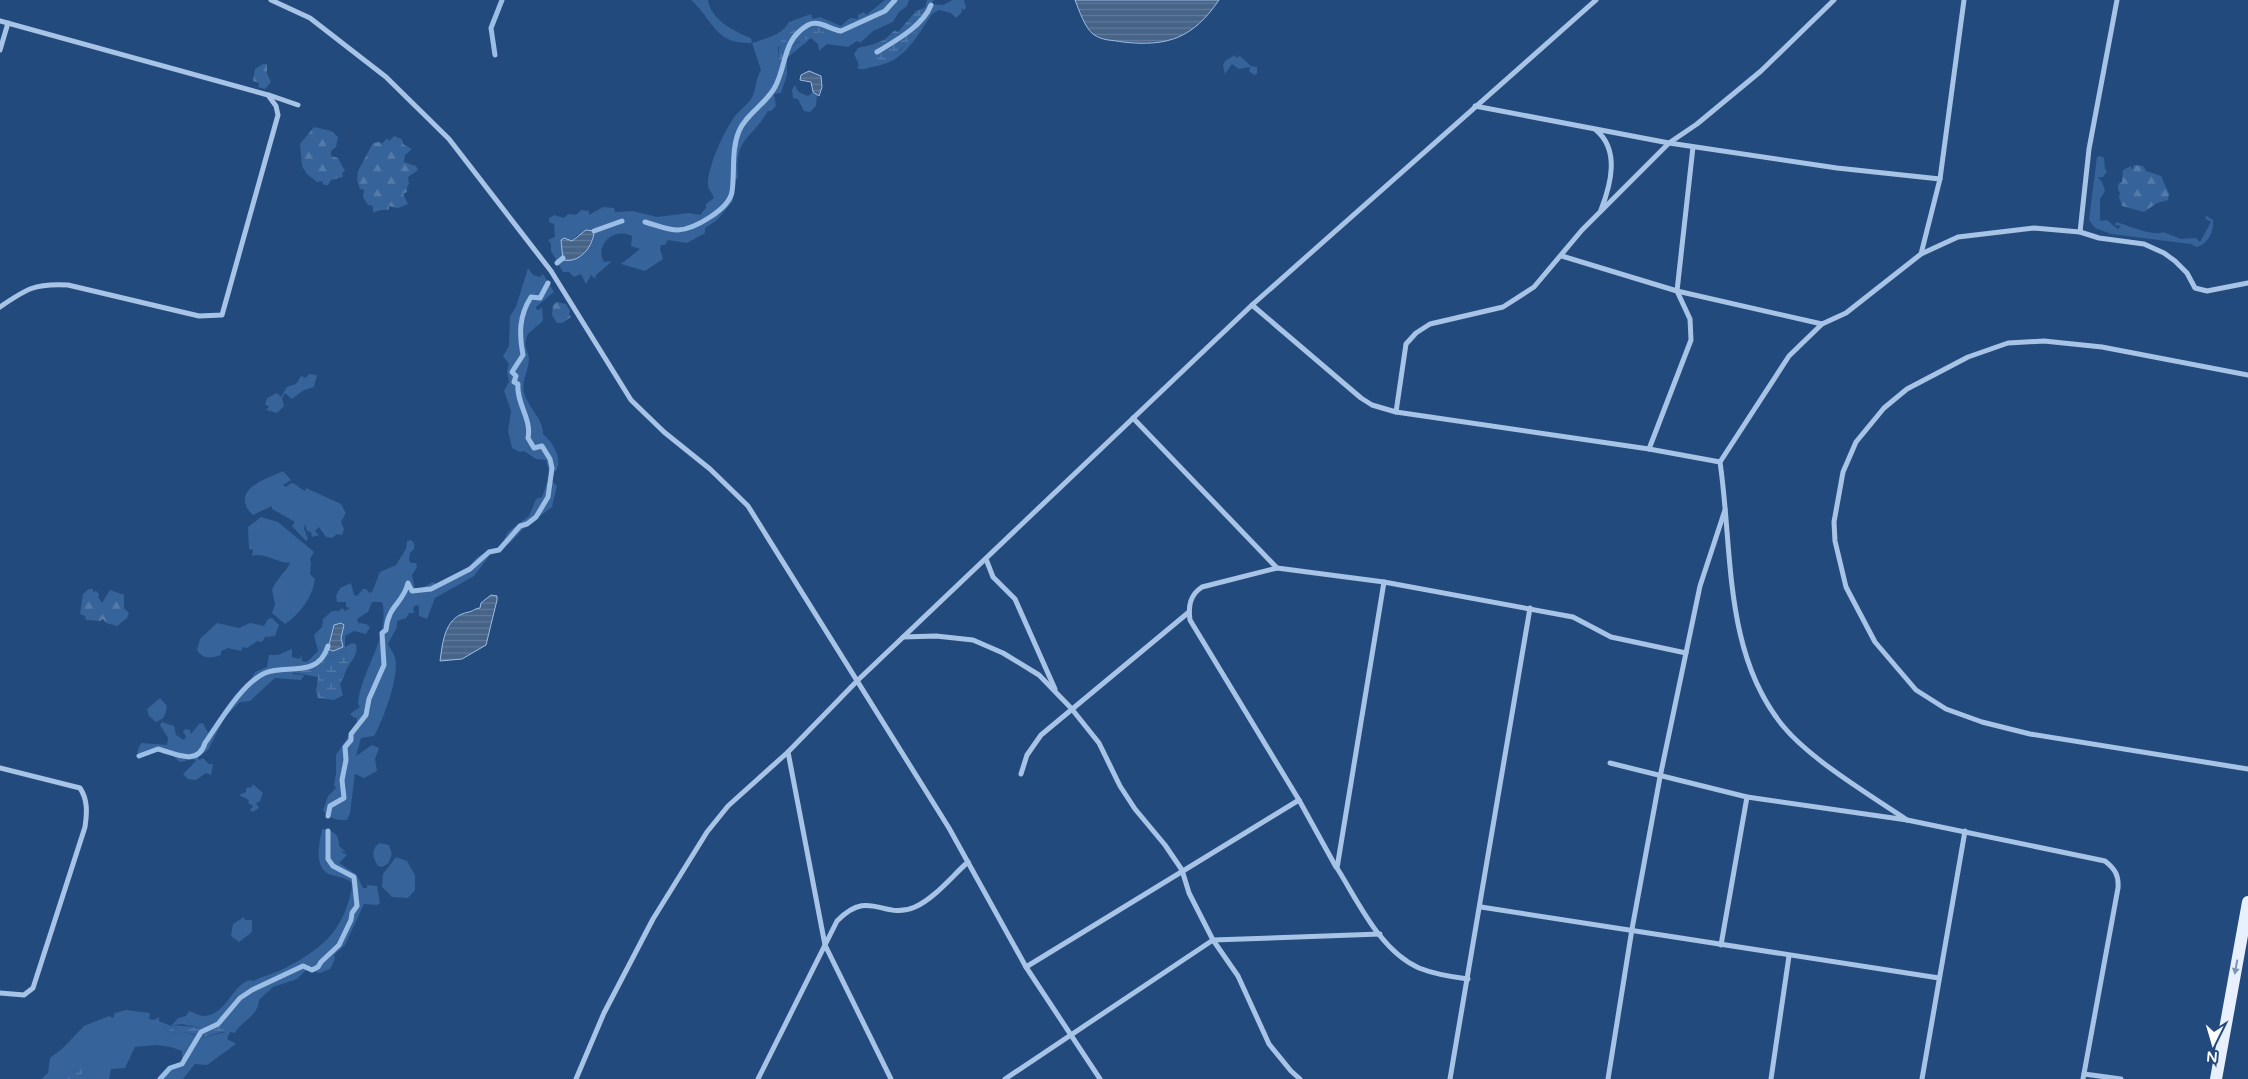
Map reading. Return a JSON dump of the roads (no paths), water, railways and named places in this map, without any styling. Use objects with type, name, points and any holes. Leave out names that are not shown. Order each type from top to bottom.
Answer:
[{"type":"main road","points":[[2216,1079],[2248,902]]},
{"type":"street","points":[[271,0],[310,18],[378,71],[449,139],[551,271],[631,400],[664,432],[710,469],[748,506],[858,680],[968,862],[1026,967],[1100,1079]]},
{"type":"street","points":[[576,1079],[604,1013],[653,918],[707,832],[728,806],[788,752],[858,680],[1252,304],[1596,0]]},
{"type":"street","points":[[1396,412],[1406,344],[1416,333],[1430,324],[1503,307],[1534,287],[1600,212],[1669,144],[1697,124],[1761,70],[1834,0]]},
{"type":"street","points":[[1920,254],[1940,179],[1964,0]]},
{"type":"street","points":[[2080,232],[2088,149],[2117,0]]},
{"type":"street","points":[[0,21],[298,105]]},
{"type":"street","points":[[0,50],[8,23]]},
{"type":"street","points":[[0,307],[27,288],[55,284],[68,285],[199,316],[222,315],[277,124],[276,106],[268,95]]},
{"type":"street","points":[[1475,106],[1669,144],[1940,179]]},
{"type":"street","points":[[1596,130],[1604,136],[1611,154],[1608,192],[1600,212]]},
{"type":"street","points":[[1649,449],[1691,340],[1690,319],[1677,291],[1693,147]]},
{"type":"street","points":[[1907,820],[1806,748],[1784,727],[1754,678],[1743,645],[1733,603],[1726,507],[1720,462],[1790,356],[1822,324],[1846,313],[1920,254],[1958,237],[2034,228],[2080,232],[2099,238],[2144,244],[2164,253],[2187,273],[2195,288],[2207,291],[2248,283]]},
{"type":"street","points":[[1562,256],[1677,291],[1822,324]]},
{"type":"street","points":[[1252,304],[1361,398],[1372,405],[1396,412],[1649,449],[1720,462]]},
{"type":"street","points":[[2248,375],[2102,347],[2044,341],[2008,343],[1968,357],[1907,389],[1878,415],[1856,442],[1843,472],[1834,522],[1835,541],[1846,587],[1875,642],[1916,690],[1946,710],[1982,722],[2030,734],[2248,769]]},
{"type":"street","points":[[1133,418],[1276,568]]},
{"type":"street","points":[[1608,1079],[1632,929],[1660,777],[1706,563],[1726,507]]},
{"type":"street","points":[[986,559],[993,577],[1015,599],[1056,692]]},
{"type":"street","points":[[1468,979],[1418,967],[1395,950],[1380,934],[1336,868],[1299,800],[1190,620],[1189,612],[1194,593],[1202,587],[1276,568],[1384,582],[1530,608],[1573,617],[1621,640],[1686,653]]},
{"type":"street","points":[[1336,868],[1384,582]]},
{"type":"street","points":[[1450,1079],[1481,907],[1530,608]]},
{"type":"street","points":[[1021,774],[1034,743],[1071,708],[1189,612]]},
{"type":"street","points":[[903,637],[936,636],[973,640],[1003,653],[1039,675],[1071,708],[1099,743],[1120,786],[1135,809],[1165,844],[1182,870],[1189,894],[1213,940],[1238,976],[1269,1044],[1300,1079]]},
{"type":"street","points":[[788,752],[825,945],[891,1079]]},
{"type":"street","points":[[1610,763],[1660,777],[1747,797],[1907,820],[2105,861],[2114,869],[2118,879],[2118,888],[2084,1077],[2121,1079]]},
{"type":"street","points":[[0,768],[80,788],[86,797],[86,813],[85,827],[33,988],[24,995],[0,993]]},
{"type":"street","points":[[1721,945],[1747,797]]},
{"type":"street","points":[[1026,967],[1299,800]]},
{"type":"street","points":[[1922,1079],[1965,831]]},
{"type":"street","points":[[758,1079],[837,921],[849,909],[864,904],[904,910],[915,907],[968,862]]},
{"type":"street","points":[[1481,907],[1939,978]]},
{"type":"street","points":[[1005,1079],[1213,940],[1380,934]]},
{"type":"street","points":[[1771,1079],[1789,956]]},
{"type":"waterway","points":[[495,55],[491,28],[502,0]]},
{"type":"waterway","points":[[645,222],[666,228],[685,229],[702,222],[725,205],[732,192],[734,153],[739,131],[746,119],[767,99],[775,87],[789,45],[794,38],[800,31],[812,23],[841,31],[885,11],[895,0]]},
{"type":"waterway","points":[[877,52],[900,38],[922,20],[931,5]]},
{"type":"waterway","points":[[594,231],[622,221]]},
{"type":"waterway","points":[[557,263],[563,258]]},
{"type":"waterway","points":[[328,816],[330,806],[344,798],[342,780],[346,760],[345,747],[351,740],[351,734],[366,715],[369,699],[384,665],[382,633],[386,630],[390,615],[403,596],[408,583],[412,591],[431,589],[470,569],[489,552],[499,550],[520,526],[527,524],[536,517],[548,497],[552,468],[550,459],[542,446],[534,448],[528,438],[528,424],[519,398],[518,384],[514,382],[516,376],[512,372],[523,355],[521,325],[524,311],[531,297],[540,298],[548,283]]},
{"type":"waterway","points":[[139,756],[158,749],[178,755],[197,755],[232,704],[256,678],[273,671],[309,667],[317,663],[328,646]]},
{"type":"waterway","points":[[160,1079],[170,1068],[182,1064],[201,1032],[218,1024],[240,998],[252,990],[303,966],[312,970],[318,967],[339,945],[351,920],[352,913],[357,906],[354,877],[333,866],[328,859],[328,831]]}]
